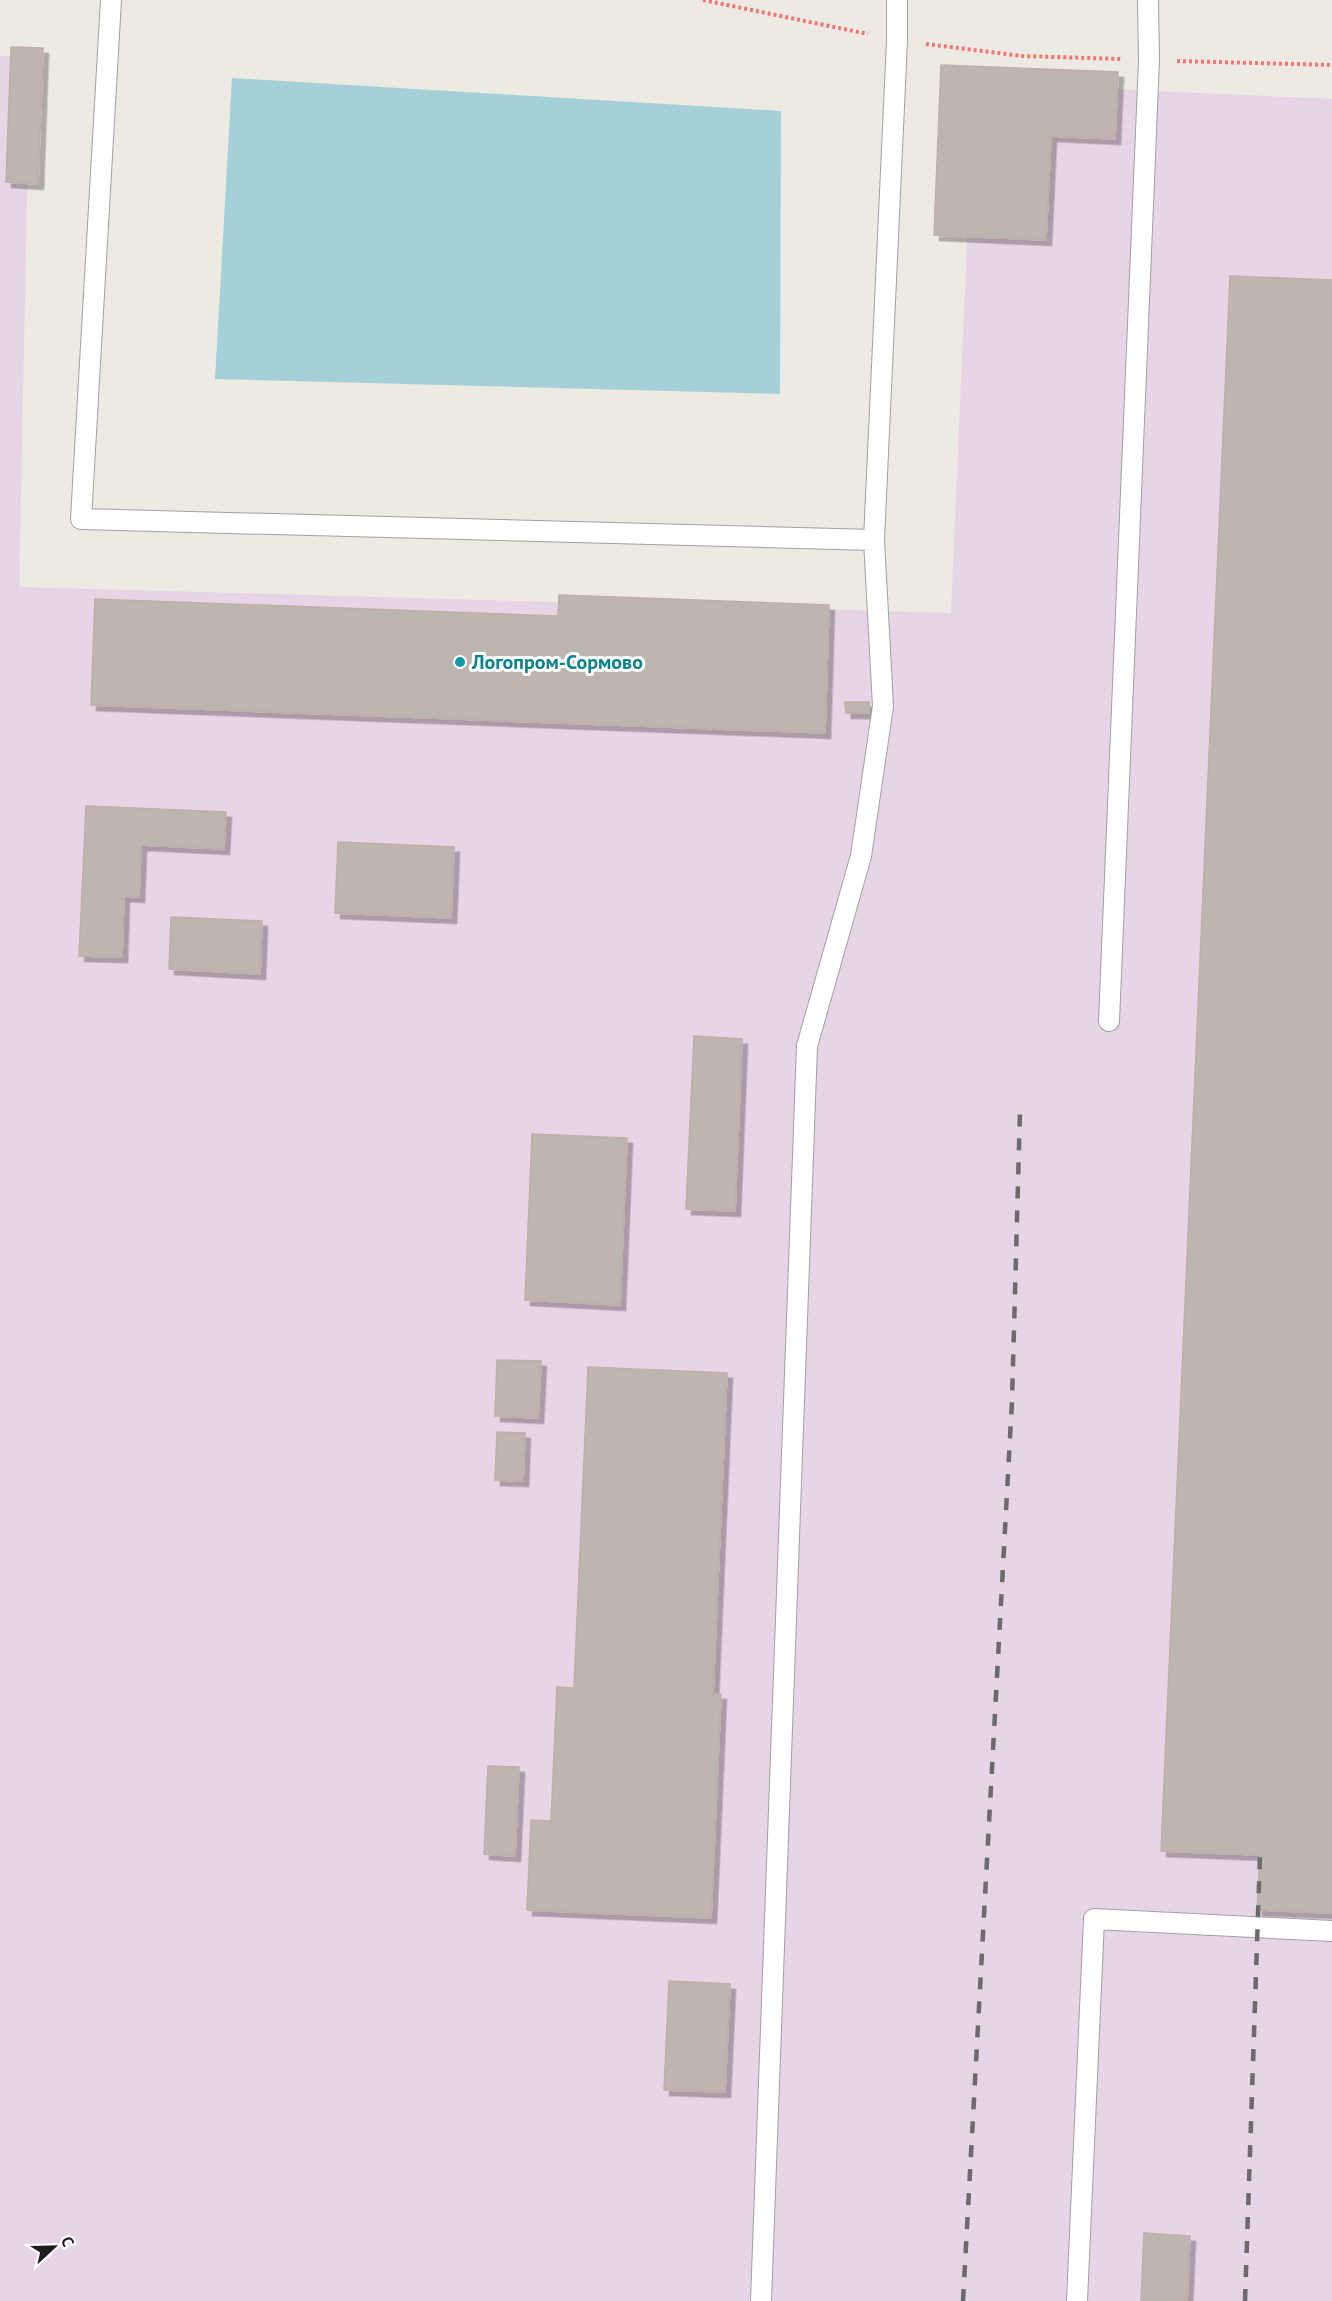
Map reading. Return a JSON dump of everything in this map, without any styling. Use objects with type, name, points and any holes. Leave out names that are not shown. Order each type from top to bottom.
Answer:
[{"type":"lane","points":[[111,0],[81,519],[874,540]]},
{"type":"lane","points":[[761,2301],[807,1046],[861,856],[883,706],[874,540],[897,0]]},
{"type":"lane","points":[[1109,1021],[1149,60],[1148,0]]},
{"type":"lane","points":[[1077,2301],[1094,1919],[1332,1931]]},
{"type":"path","points":[[703,0],[897,40],[1022,56],[1332,65]]},
{"type":"shaded area","points":[[0,56],[30,57],[19,587],[951,613],[974,83],[1332,99],[1332,2301],[0,2301]]},
{"type":"water","points":[[232,78],[781,111],[780,394],[215,379]]},
{"type":"building","points":[[11,47],[43,48],[38,184],[6,182]]},
{"type":"building","points":[[941,65],[1118,72],[1115,139],[1051,136],[1046,240],[934,235]]},
{"type":"building","points":[[1230,276],[1332,280],[1332,1913],[1257,1910],[1260,1855],[1161,1851]]},
{"type":"building","name":"Логопром-Сормово","points":[[559,595],[829,605],[825,733],[91,705],[95,599],[558,616]]},
{"type":"building","points":[[845,702],[869,702],[869,713],[846,713]]},
{"type":"building","points":[[86,806],[226,812],[224,849],[141,845],[139,897],[124,896],[122,957],[79,956]]},
{"type":"building","points":[[338,842],[454,847],[451,918],[335,913]]},
{"type":"building","points":[[171,917],[262,921],[260,974],[169,969]]},
{"type":"building","points":[[694,1036],[742,1039],[735,1211],[686,1209]]},
{"type":"building","points":[[532,1134],[627,1138],[620,1305],[525,1300]]},
{"type":"building","points":[[497,1360],[541,1361],[538,1418],[495,1416]]},
{"type":"building","points":[[588,1367],[727,1373],[713,1694],[721,1694],[711,1918],[527,1910],[531,1820],[551,1821],[557,1687],[574,1688]]},
{"type":"building","points":[[497,1432],[525,1433],[523,1481],[495,1480]]},
{"type":"building","points":[[488,1766],[519,1767],[515,1856],[484,1854]]},
{"type":"building","points":[[669,1981],[730,1984],[725,2092],[664,2090]]},
{"type":"building","points":[[1144,2233],[1190,2236],[1187,2301],[1141,2301]]},
{"type":"railway","points":[[963,2301],[1012,1401],[1020,1111]]},
{"type":"railway","points":[[1245,2301],[1260,1855]]},
{"type":"place","name":"Логопром-Сормово","points":[[460,662]]}]
